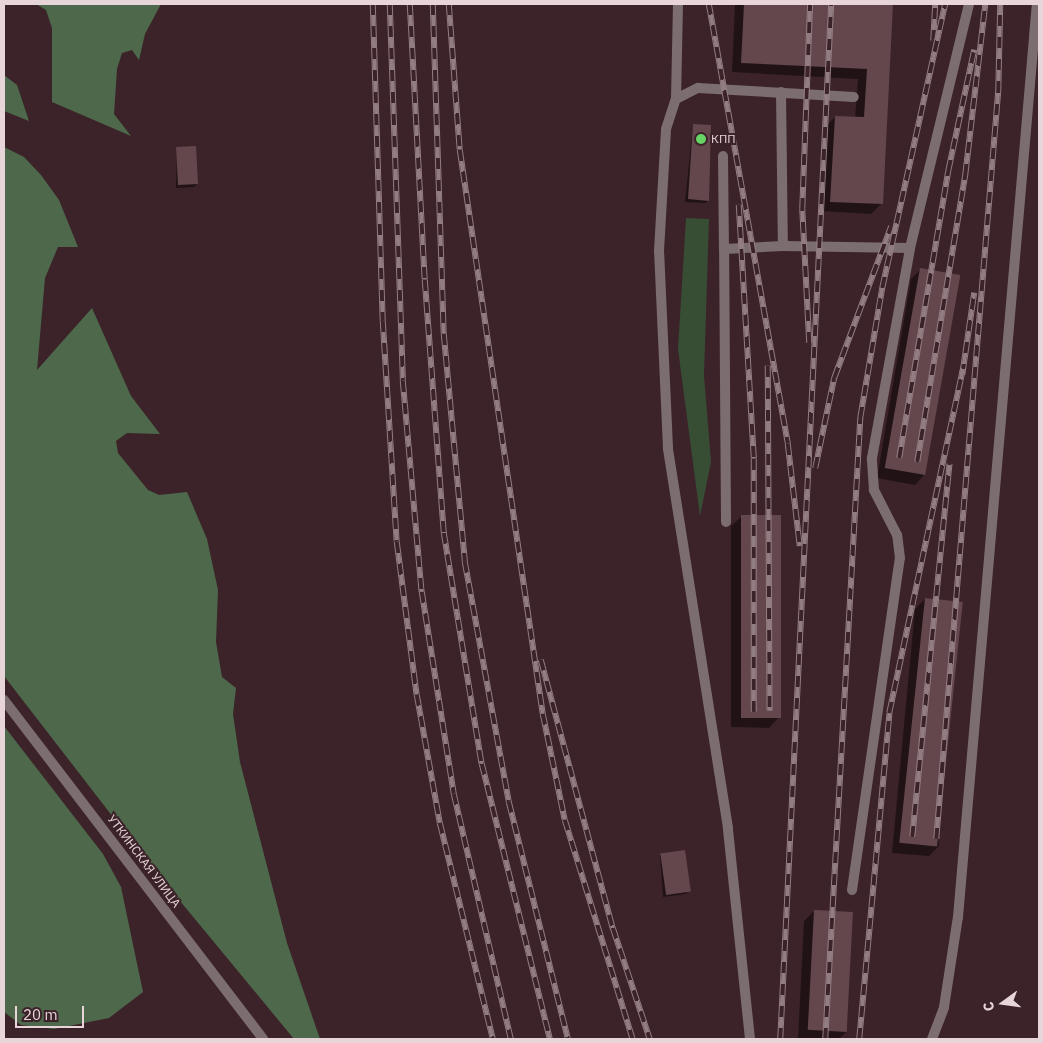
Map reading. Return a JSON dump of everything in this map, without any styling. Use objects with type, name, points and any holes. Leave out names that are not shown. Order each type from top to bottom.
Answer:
[{"type":"street","points":[[678,4],[676,99],[666,129],[660,251],[662,378],[668,448],[738,899],[750,1039]]},
{"type":"street","points":[[852,890],[900,558],[897,535],[874,490],[872,458],[910,248],[969,4]]},
{"type":"street","points":[[932,1039],[944,1007],[958,917],[1036,37],[1037,4]]},
{"type":"street","points":[[676,99],[698,88],[854,97]]},
{"type":"street","points":[[781,92],[783,246]]},
{"type":"street","points":[[724,156],[726,522]]},
{"type":"street","points":[[724,249],[783,246],[910,248]]},
{"type":"street","name":"УТКИНСКАЯ УЛИЦА","points":[[4,700],[263,1039]]},
{"type":"green space","points":[[36,4],[161,4],[145,34],[139,60],[132,50],[122,53],[117,69],[114,114],[131,136],[52,102],[52,28],[46,10]]},
{"type":"green space","points":[[4,75],[17,85],[29,121],[4,111]]},
{"type":"green space","points":[[4,147],[24,157],[41,175],[59,200],[78,247],[58,247],[45,278],[37,370],[92,308],[131,396],[160,434],[127,433],[116,441],[118,453],[148,490],[159,495],[187,492],[207,539],[218,590],[216,642],[222,677],[236,688],[233,714],[240,762],[287,943],[320,1039],[294,1039],[147,861],[4,676]]},
{"type":"green space","points":[[686,218],[709,219],[704,375],[711,462],[700,516],[678,349]]},
{"type":"green space","points":[[4,726],[103,854],[121,887],[143,992],[109,1018],[54,1029],[21,1025],[4,1012]]},
{"type":"building","points":[[744,4],[893,4],[883,204],[830,202],[835,116],[864,117],[867,69],[741,63]]},
{"type":"building","points":[[693,124],[711,125],[709,201],[688,199]]},
{"type":"building","points":[[196,146],[198,184],[178,185],[176,147]]},
{"type":"building","points":[[920,268],[960,275],[925,475],[885,468]]},
{"type":"building","points":[[741,515],[781,515],[781,718],[741,718]]},
{"type":"building","points":[[925,598],[963,602],[937,847],[899,843]]},
{"type":"building","points":[[685,850],[691,892],[666,895],[660,853]]},
{"type":"building","points":[[814,910],[853,912],[847,1032],[808,1030]]},
{"type":"railway","points":[[373,4],[383,321],[397,542],[417,695],[440,823],[493,1039]]},
{"type":"railway","points":[[390,4],[403,381],[422,592],[454,794],[511,1039]]},
{"type":"railway","points":[[410,4],[425,280],[444,533],[482,764],[550,1039]]},
{"type":"railway","points":[[433,4],[444,334],[465,562],[509,802],[568,1039]]},
{"type":"railway","points":[[449,4],[460,150],[543,714],[565,820],[633,1039]]},
{"type":"railway","points":[[709,4],[788,444],[800,546]]},
{"type":"railway","points":[[809,343],[802,209],[810,4]]},
{"type":"railway","points":[[780,1039],[831,4]]},
{"type":"railway","points":[[933,41],[935,4]]},
{"type":"railway","points":[[825,1039],[860,418],[882,288],[945,4]]},
{"type":"railway","points":[[917,462],[965,175],[985,4]]},
{"type":"railway","points":[[936,839],[998,92],[1000,4]]},
{"type":"railway","points":[[899,458],[948,171],[974,50]]},
{"type":"railway","points":[[739,205],[754,459],[754,712]]},
{"type":"railway","points":[[815,468],[834,378],[891,226]]},
{"type":"railway","points":[[962,375],[974,293]]},
{"type":"railway","points":[[768,366],[770,711]]},
{"type":"railway","points":[[859,1039],[889,713],[963,368]]},
{"type":"railway","points":[[912,837],[949,464]]},
{"type":"railway","points":[[541,660],[613,928],[650,1039]]},
{"type":"place","name":"КПП","points":[[701,139]]}]
